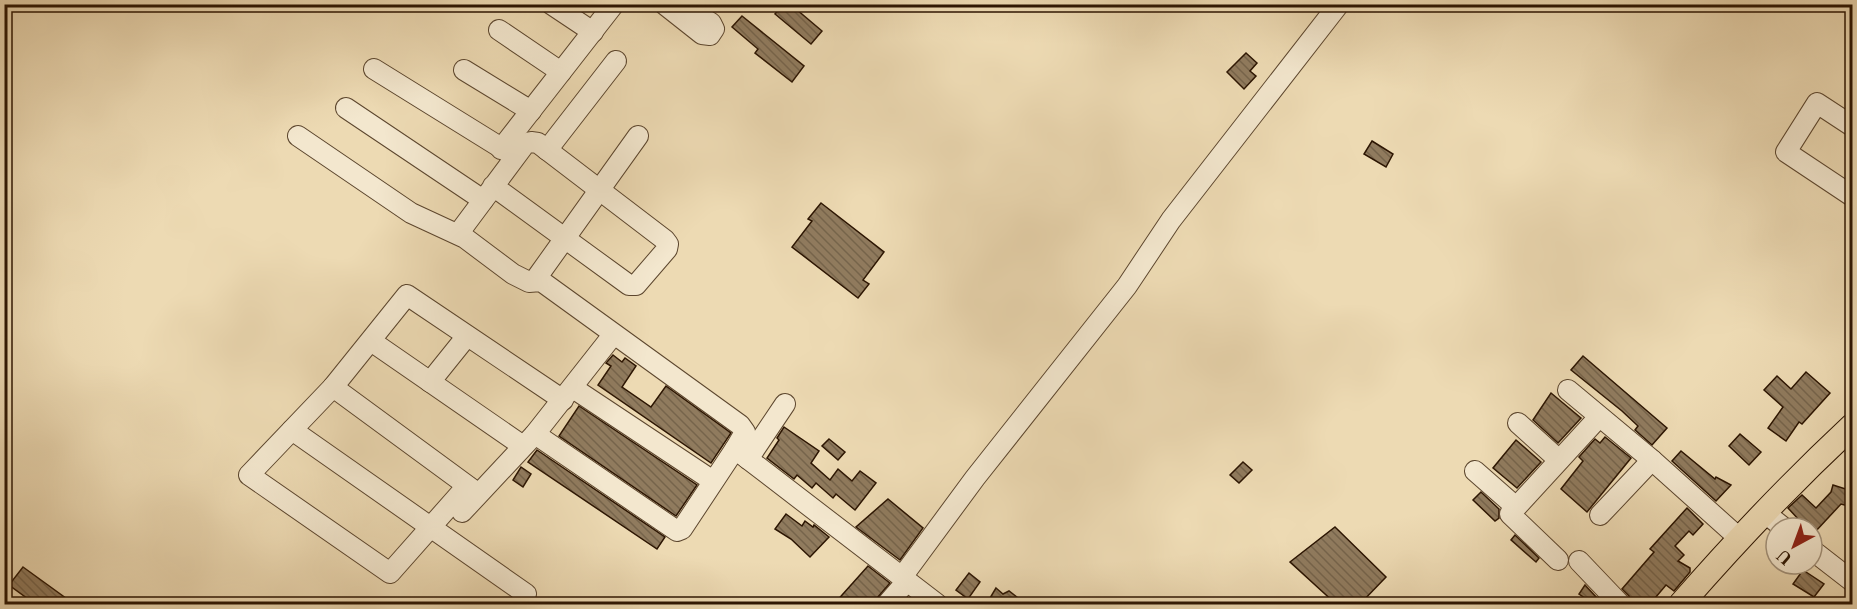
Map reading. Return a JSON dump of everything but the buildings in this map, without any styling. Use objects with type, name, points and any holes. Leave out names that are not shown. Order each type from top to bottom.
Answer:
[{"type":"main road","points":[[1681,604],[1739,538],[1852,426]]},
{"type":"street","points":[[551,4],[593,32]]},
{"type":"street","points":[[458,234],[488,193],[531,111],[614,4]]},
{"type":"street","points":[[664,4],[702,34],[710,34],[714,29],[711,23],[681,4]]},
{"type":"street","points":[[887,604],[968,488],[1127,286],[1171,219],[1339,4]]},
{"type":"street","points":[[499,30],[561,72]]},
{"type":"street","points":[[547,150],[615,61]]},
{"type":"street","points":[[374,69],[508,153]]},
{"type":"street","points":[[464,70],[531,111]]},
{"type":"street","points":[[1852,126],[1817,103],[1786,152],[1852,196]]},
{"type":"street","points":[[346,108],[565,238],[632,286],[636,285],[667,249],[668,244],[665,240],[538,143],[525,144],[508,153]]},
{"type":"street","points":[[298,136],[411,213],[458,234],[513,274],[529,282],[541,281],[740,425],[745,432],[741,454]]},
{"type":"street","points":[[535,280],[638,136]]},
{"type":"street","points":[[613,335],[568,394],[529,440],[430,528],[390,573],[249,475],[333,387],[407,295],[467,336],[568,394],[652,443],[713,481]]},
{"type":"street","points":[[430,382],[467,336]]},
{"type":"street","points":[[371,341],[430,382],[678,531],[682,529],[713,481],[741,454],[785,404]]},
{"type":"street","points":[[333,387],[473,490]]},
{"type":"street","points":[[1569,390],[1739,538]]},
{"type":"street","points":[[1558,560],[1510,514],[1599,417]]},
{"type":"street","points":[[1518,423],[1559,460]]},
{"type":"street","points":[[292,430],[526,594]]},
{"type":"street","points":[[741,454],[937,604]]},
{"type":"street","points":[[1600,515],[1652,460]]},
{"type":"street","points":[[1475,471],[1516,507]]},
{"type":"street","points":[[462,512],[473,490]]},
{"type":"street","points":[[1765,513],[1769,516]]},
{"type":"street","points":[[1824,559],[1852,581]]},
{"type":"street","points":[[1579,561],[1620,604]]}]
